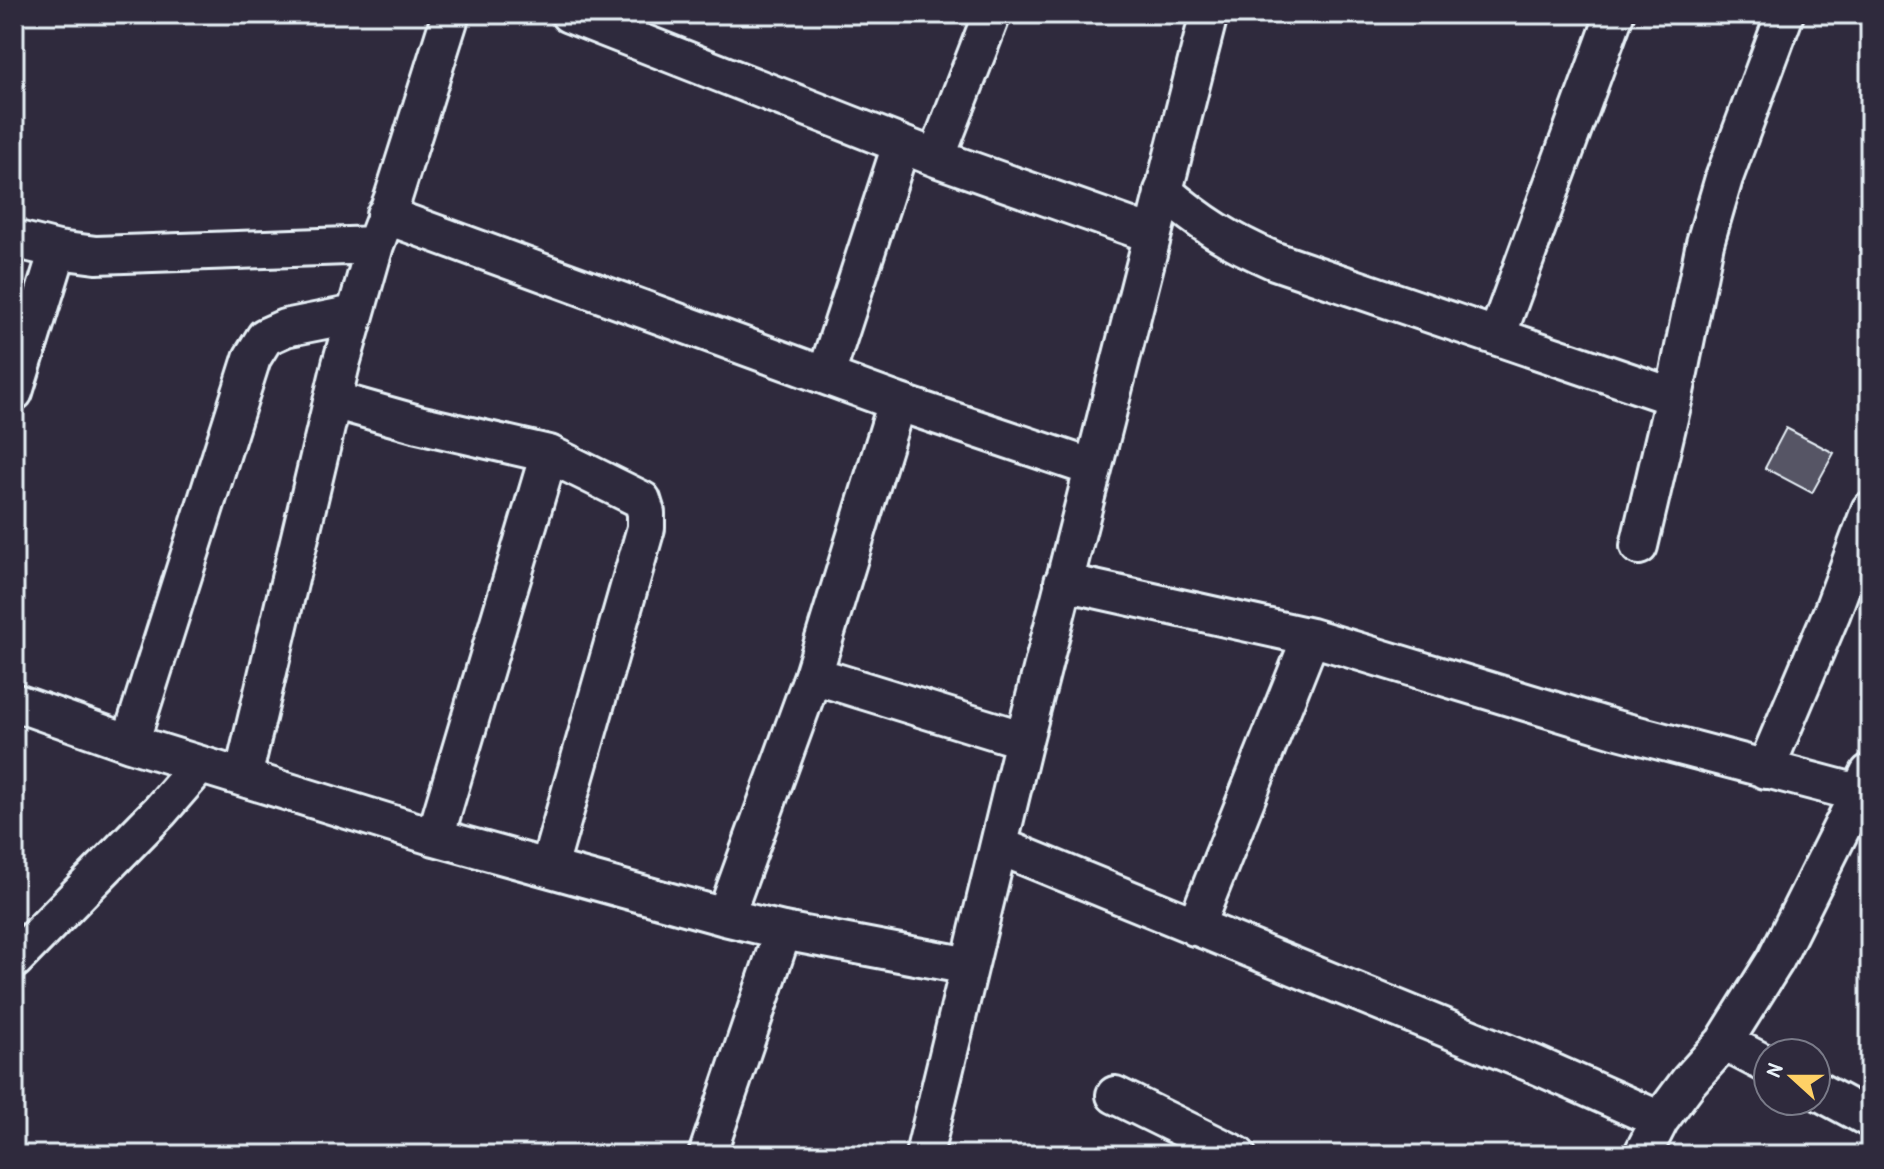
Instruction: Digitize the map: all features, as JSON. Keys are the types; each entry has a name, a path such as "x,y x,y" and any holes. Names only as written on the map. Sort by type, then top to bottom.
{"street":[{"path":"243,777 355,314 451,14"},
{"path":"569,14 901,145 1151,234"},
{"path":"936,158 992,14"},
{"path":"924,1155 1063,582 1209,14"},
{"path":"1497,336 1615,14"},
{"path":"1639,546 1674,397 1705,243 1724,178 1785,14"},
{"path":"826,375 901,145"},
{"path":"1163,191 1203,224 1238,245 1275,261 1674,397"},
{"path":"14,239 96,255 380,230 826,375 1093,468"},
{"path":"14,392 58,250"},
{"path":"130,743 252,358 265,337 285,328 355,314"},
{"path":"333,400 418,424 549,454 642,500 646,528 549,867"},
{"path":"725,917 813,675 897,402"},
{"path":"435,837 549,454"},
{"path":"1765,770 1832,612 1870,510"},
{"path":"1063,582 1311,637 1615,729 1765,770 1864,782 1776,959 1724,1042 1660,1120 1642,1155"},
{"path":"1195,927 1311,637"},
{"path":"813,675 1024,740"},
{"path":"14,702 130,743 435,837 725,917 969,966"},
{"path":"14,960 160,811 200,765"},
{"path":"999,846 1536,1065 1660,1120"},
{"path":"707,1155 783,931"},
{"path":"1724,1042 1752,1057"},
{"path":"1115,1095 1237,1155"},
{"path":"1832,1099 1870,1119"}],"building":[{"path":"1786,428 1834,453 1812,493 1765,468"}]}
